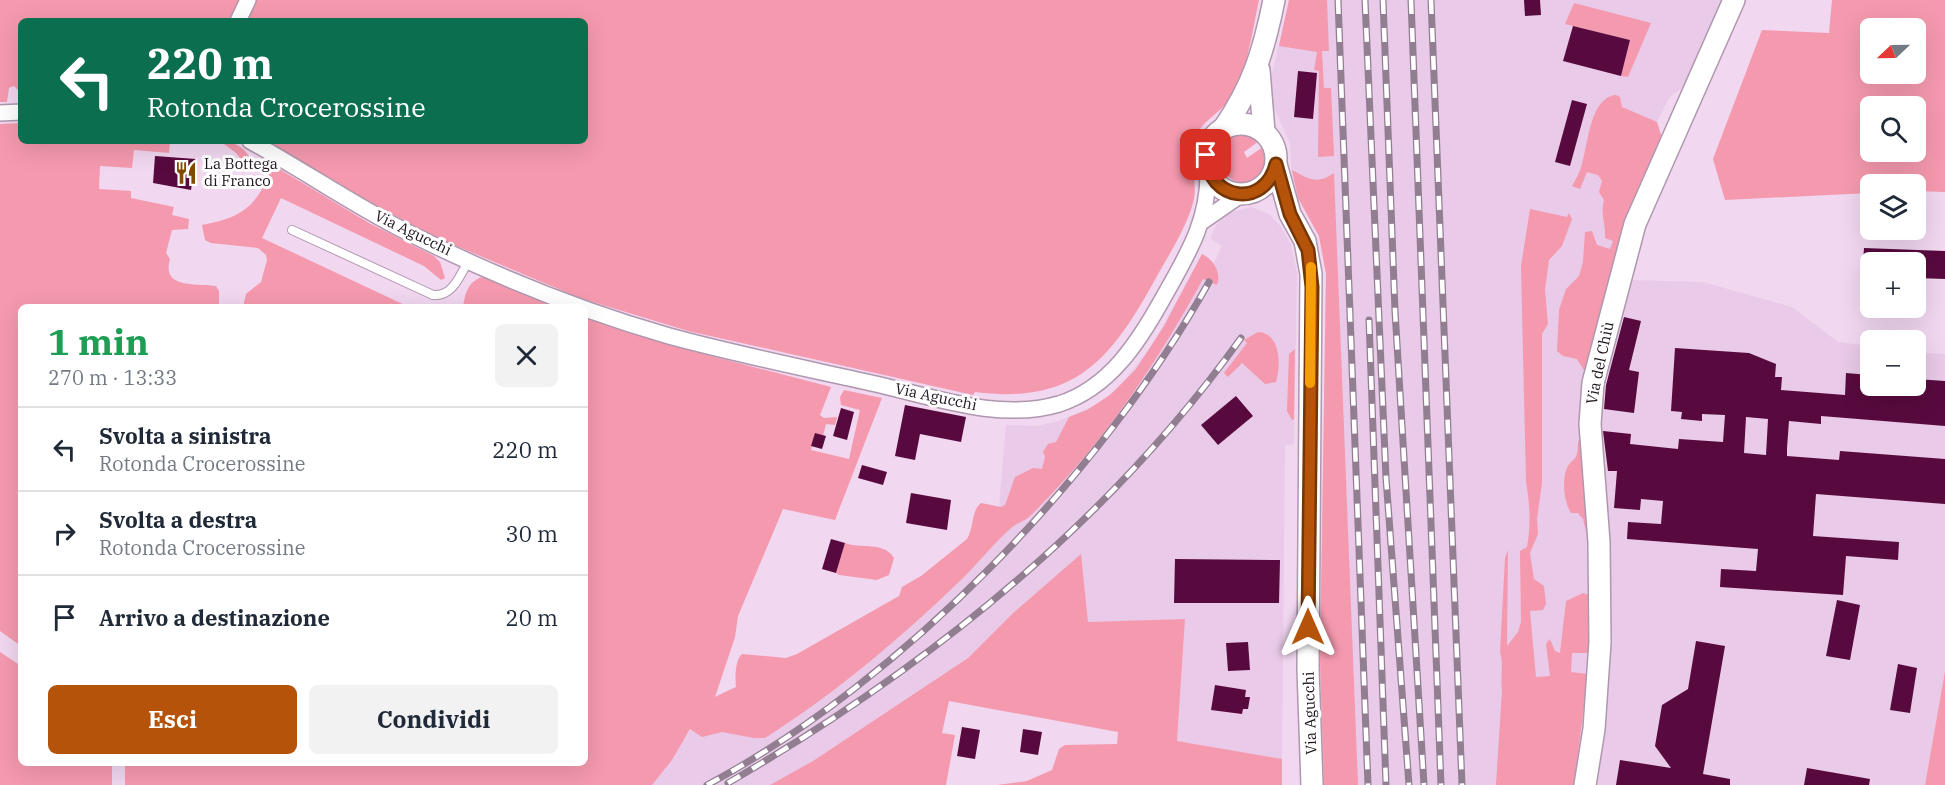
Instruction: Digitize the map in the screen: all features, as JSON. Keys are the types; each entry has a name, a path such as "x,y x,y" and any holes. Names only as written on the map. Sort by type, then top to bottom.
{"street":[{"path":"239,18 248,0"},
{"path":"1246,194 1267,183 1276,164 1275,148 1264,132 1259,92 1260,63 1274,0"},
{"name":"Via del Chiù","path":"1585,785 1594,729 1600,642 1599,542 1590,424 1593,383 1635,224 1734,0"},
{"path":"1260,63 1243,100 1208,147 1208,171 1220,188 1272,201 1290,214"},
{"path":"0,113 18,112"},
{"path":"1224,128 1249,124 1264,132"},
{"name":"Via Agucchi","path":"255,144 368,211 469,260 576,304"},
{"name":"Via Agucchi","path":"1276,164 1290,214 1308,250 1312,280 1308,669 1312,785"},
{"name":"Via Agucchi","path":"588,309 667,335 984,408 1017,410 1044,407 1072,399 1091,389 1113,370 1136,341 1156,310 1203,221 1207,201 1208,171"},
{"name":"Via Agucchi","path":"1203,221 1246,194"}],"lane":[{"path":"291,230 433,295 450,291 469,260"}],"shaded area":[{"path":"0,0 243,0 234,18 18,18 18,90 14,86 9,88 7,102 0,102"},
{"path":"254,0 1259,0 1249,50 1237,86 1228,102 1201,127 1194,140 1192,156 1195,187 1193,203 1186,222 1124,331 1107,352 1087,370 1066,383 1040,391 1010,394 975,392 973,395 688,331 580,298 435,237 355,194 271,144 588,144 588,18 245,18"},
{"path":"1289,0 1727,0 1687,84 1669,98 1657,122 1663,141 1611,274 1632,280 1703,282 1792,307 1838,342 1860,345 1860,396 1926,396 1926,353 1945,354 1945,671 1925,785 1324,785 1320,658 1326,274 1319,236 1298,198 1292,181 1290,143 1274,108 1271,79"},
{"path":"1289,0 1327,0 1329,51 1322,51 1324,88 1331,88 1334,156 1318,157 1319,71 1314,70 1317,52 1279,46"},
{"path":"1832,0 1945,0 1945,192 1926,191 1926,174 1860,174 1860,193 1725,200 1713,159 1762,30 1829,33"},
{"path":"1574,3 1651,23 1628,77 1621,76 1630,40 1565,24"},
{"path":"1616,95 1620,97 1622,107 1657,122 1663,141 1620,242 1585,372 1577,359 1563,356 1557,351 1559,310 1566,289 1579,276 1583,262 1585,232 1592,231 1597,245 1610,249 1613,241 1605,238 1604,200 1599,192 1602,181 1598,175 1587,172 1580,189 1572,186 1581,167 1595,113 1607,98"},
{"path":"18,123 18,144 170,144 169,153 134,150 132,168 100,166 99,189 131,191 131,198 174,207 172,215 189,219 188,229 172,230 166,253 170,259 171,275 182,283 216,286 219,291 219,304 18,304 18,644 0,631 0,124"},
{"path":"1243,133 1259,141 1244,152 1247,158 1263,147 1266,158 1263,169 1253,180 1242,183 1231,179 1223,170 1218,159 1218,148 1226,138"},
{"path":"224,144 234,144 245,151 250,159 247,167 236,153"},
{"path":"276,167 369,223 434,256 440,262 445,278 441,280 424,266 281,198 262,238 403,304 244,304 246,294 261,282 267,260 266,255 258,248 211,243 205,240 202,225 227,219 246,209 260,193 271,169"},
{"path":"1292,170 1318,180 1334,173 1358,785 1324,785 1320,658 1326,274 1319,236 1298,198"},
{"path":"1251,207 1269,214 1281,227 1291,245 1297,273 1294,444 1285,445 1282,759 1177,741 1185,619 1087,623 1081,555 1012,614 968,658 813,761 770,785 652,785 714,697 904,604 999,507 1006,425 1037,426 1059,421 1098,404 1121,385 1153,344 1202,254 1214,263 1222,246 1210,238 1217,224 1229,213"},
{"path":"1530,209 1567,217 1569,213 1572,219 1562,246 1549,260 1545,290 1548,324 1542,334 1542,483 1537,519 1538,534 1530,553 1534,579 1544,586 1546,604 1543,610 1530,611 1536,677 1550,676 1546,644 1550,639 1555,651 1560,653 1566,601 1583,593 1590,595 1589,653 1572,653 1571,672 1588,674 1574,785 1496,785 1502,690 1500,652 1505,558 1508,550 1507,646 1518,632 1521,622 1520,551 1527,547 1529,530 1521,266"},
{"path":"1202,254 1216,267 1217,285 1203,279 1166,343 1125,405 1055,491 1029,517 1004,535 963,578 893,642 843,683 765,738 722,732 702,737 690,729 672,760 652,785 125,785 125,766 588,766 588,318 669,345 831,387 820,415 824,418 837,417 835,425 826,424 823,436 815,434 811,450 849,459 860,410 841,405 840,397 844,390 882,398 835,520 783,509 738,616 735,637 715,697 736,687 737,665 742,654 786,658 797,654 899,596 902,587 921,576 967,539 976,510 981,503 1001,507 1005,505 1015,477 1033,468 1042,469 1045,457 1043,452 1048,444 1056,442 1069,417 1087,410 1110,395 1136,369 1164,326"},
{"path":"482,277 552,304 464,304 468,289"},
{"path":"1258,332 1271,338 1278,351 1279,367 1276,382 1265,384 1242,363 1228,377 1224,373 1247,343 1244,340"},
{"path":"1295,349 1294,419 1292,420 1287,411 1289,354"},
{"path":"1581,436 1588,539 1583,519 1578,513 1571,513 1564,490 1566,471 1576,456"},
{"path":"845,543 878,547 890,553 894,558 889,575 877,580 836,573"},
{"path":"1081,554 1088,622 1185,619 1177,741 1282,759 1282,785 997,785 1027,781 1052,770 1059,749 1065,745 1117,744 1118,732 949,701 942,733 955,735 946,785 770,785 813,761 968,658 1012,614"},
{"path":"0,652 18,664 18,766 112,766 112,785 0,785"},
{"path":"1945,671 1945,785 1925,785"}],"building":[{"path":"1524,0 1540,0 1541,15 1525,16"},
{"path":"1573,26 1630,40 1621,76 1563,61"},
{"path":"1298,71 1317,73 1313,119 1294,117"},
{"path":"1572,100 1587,104 1570,166 1555,162"},
{"path":"155,156 196,159 191,190 153,183"},
{"path":"1864,248 1945,251 1945,279 1926,278 1926,252 1864,252"},
{"path":"1624,317 1641,321 1629,370 1639,372 1634,413 1604,409 1606,385"},
{"path":"1675,348 1749,353 1776,364 1775,377 1782,377 1781,390 1845,395 1846,373 1860,374 1860,396 1926,396 1926,380 1945,381 1945,426 1821,416 1821,424 1789,421 1787,456 1839,460 1840,451 1945,459 1945,504 1816,494 1813,536 1899,542 1898,560 1846,556 1843,595 1720,587 1721,569 1756,571 1758,549 1627,539 1628,522 1661,524 1663,501 1641,499 1640,510 1614,508 1617,471 1608,471 1603,431 1631,434 1630,444 1678,449 1679,439 1723,442 1725,415 1702,414 1702,421 1681,419 1682,412 1671,411","holes":["1746,417 1768,419 1766,455 1744,453"]},
{"path":"1236,396 1253,416 1218,445 1201,425"},
{"path":"905,405 966,417 961,442 920,434 915,460 895,456"},
{"path":"841,408 854,412 847,440 833,436"},
{"path":"815,433 826,436 822,449 811,446"},
{"path":"862,465 887,472 883,485 858,478"},
{"path":"911,493 951,500 947,530 906,523"},
{"path":"831,539 845,543 836,573 822,569"},
{"path":"1175,559 1280,560 1279,603 1174,603"},
{"path":"1837,600 1860,605 1850,660 1826,656"},
{"path":"1696,641 1725,646 1703,774 1730,779 1730,785 1616,785 1620,760 1671,768 1655,746 1662,705 1688,689"},
{"path":"1248,642 1250,670 1228,671 1226,643"},
{"path":"1898,664 1917,668 1910,713 1890,710"},
{"path":"1215,685 1246,690 1245,697 1250,697 1248,709 1243,709 1242,714 1211,710"},
{"path":"962,727 980,730 975,759 957,756"},
{"path":"1023,729 1042,732 1038,755 1020,752"},
{"path":"1807,768 1870,779 1869,785 1804,785"}],"railway":[{"path":"1338,0 1368,785"},
{"path":"1365,0 1386,478 1409,785"},
{"path":"1383,0 1395,311 1424,785"},
{"path":"1411,0 1441,785"},
{"path":"1431,0 1462,785"},
{"path":"707,785 780,741 853,690 924,631 991,566 1055,498 1113,427 1165,354 1209,282"},
{"path":"1369,320 1386,785"},
{"path":"728,783 873,692 1008,588 1072,530 1132,470 1189,406 1241,338"}],"slow traffic":[{"path":"1310,383 1311,267"}],"place":[{"name":"La Bottega di Franco","path":"186,173"}],"route":[{"path":"1206,155 1211,178 1220,188 1233,194 1259,190 1274,174 1276,164 1290,214 1301,231 1311,262 1308,627"}]}
